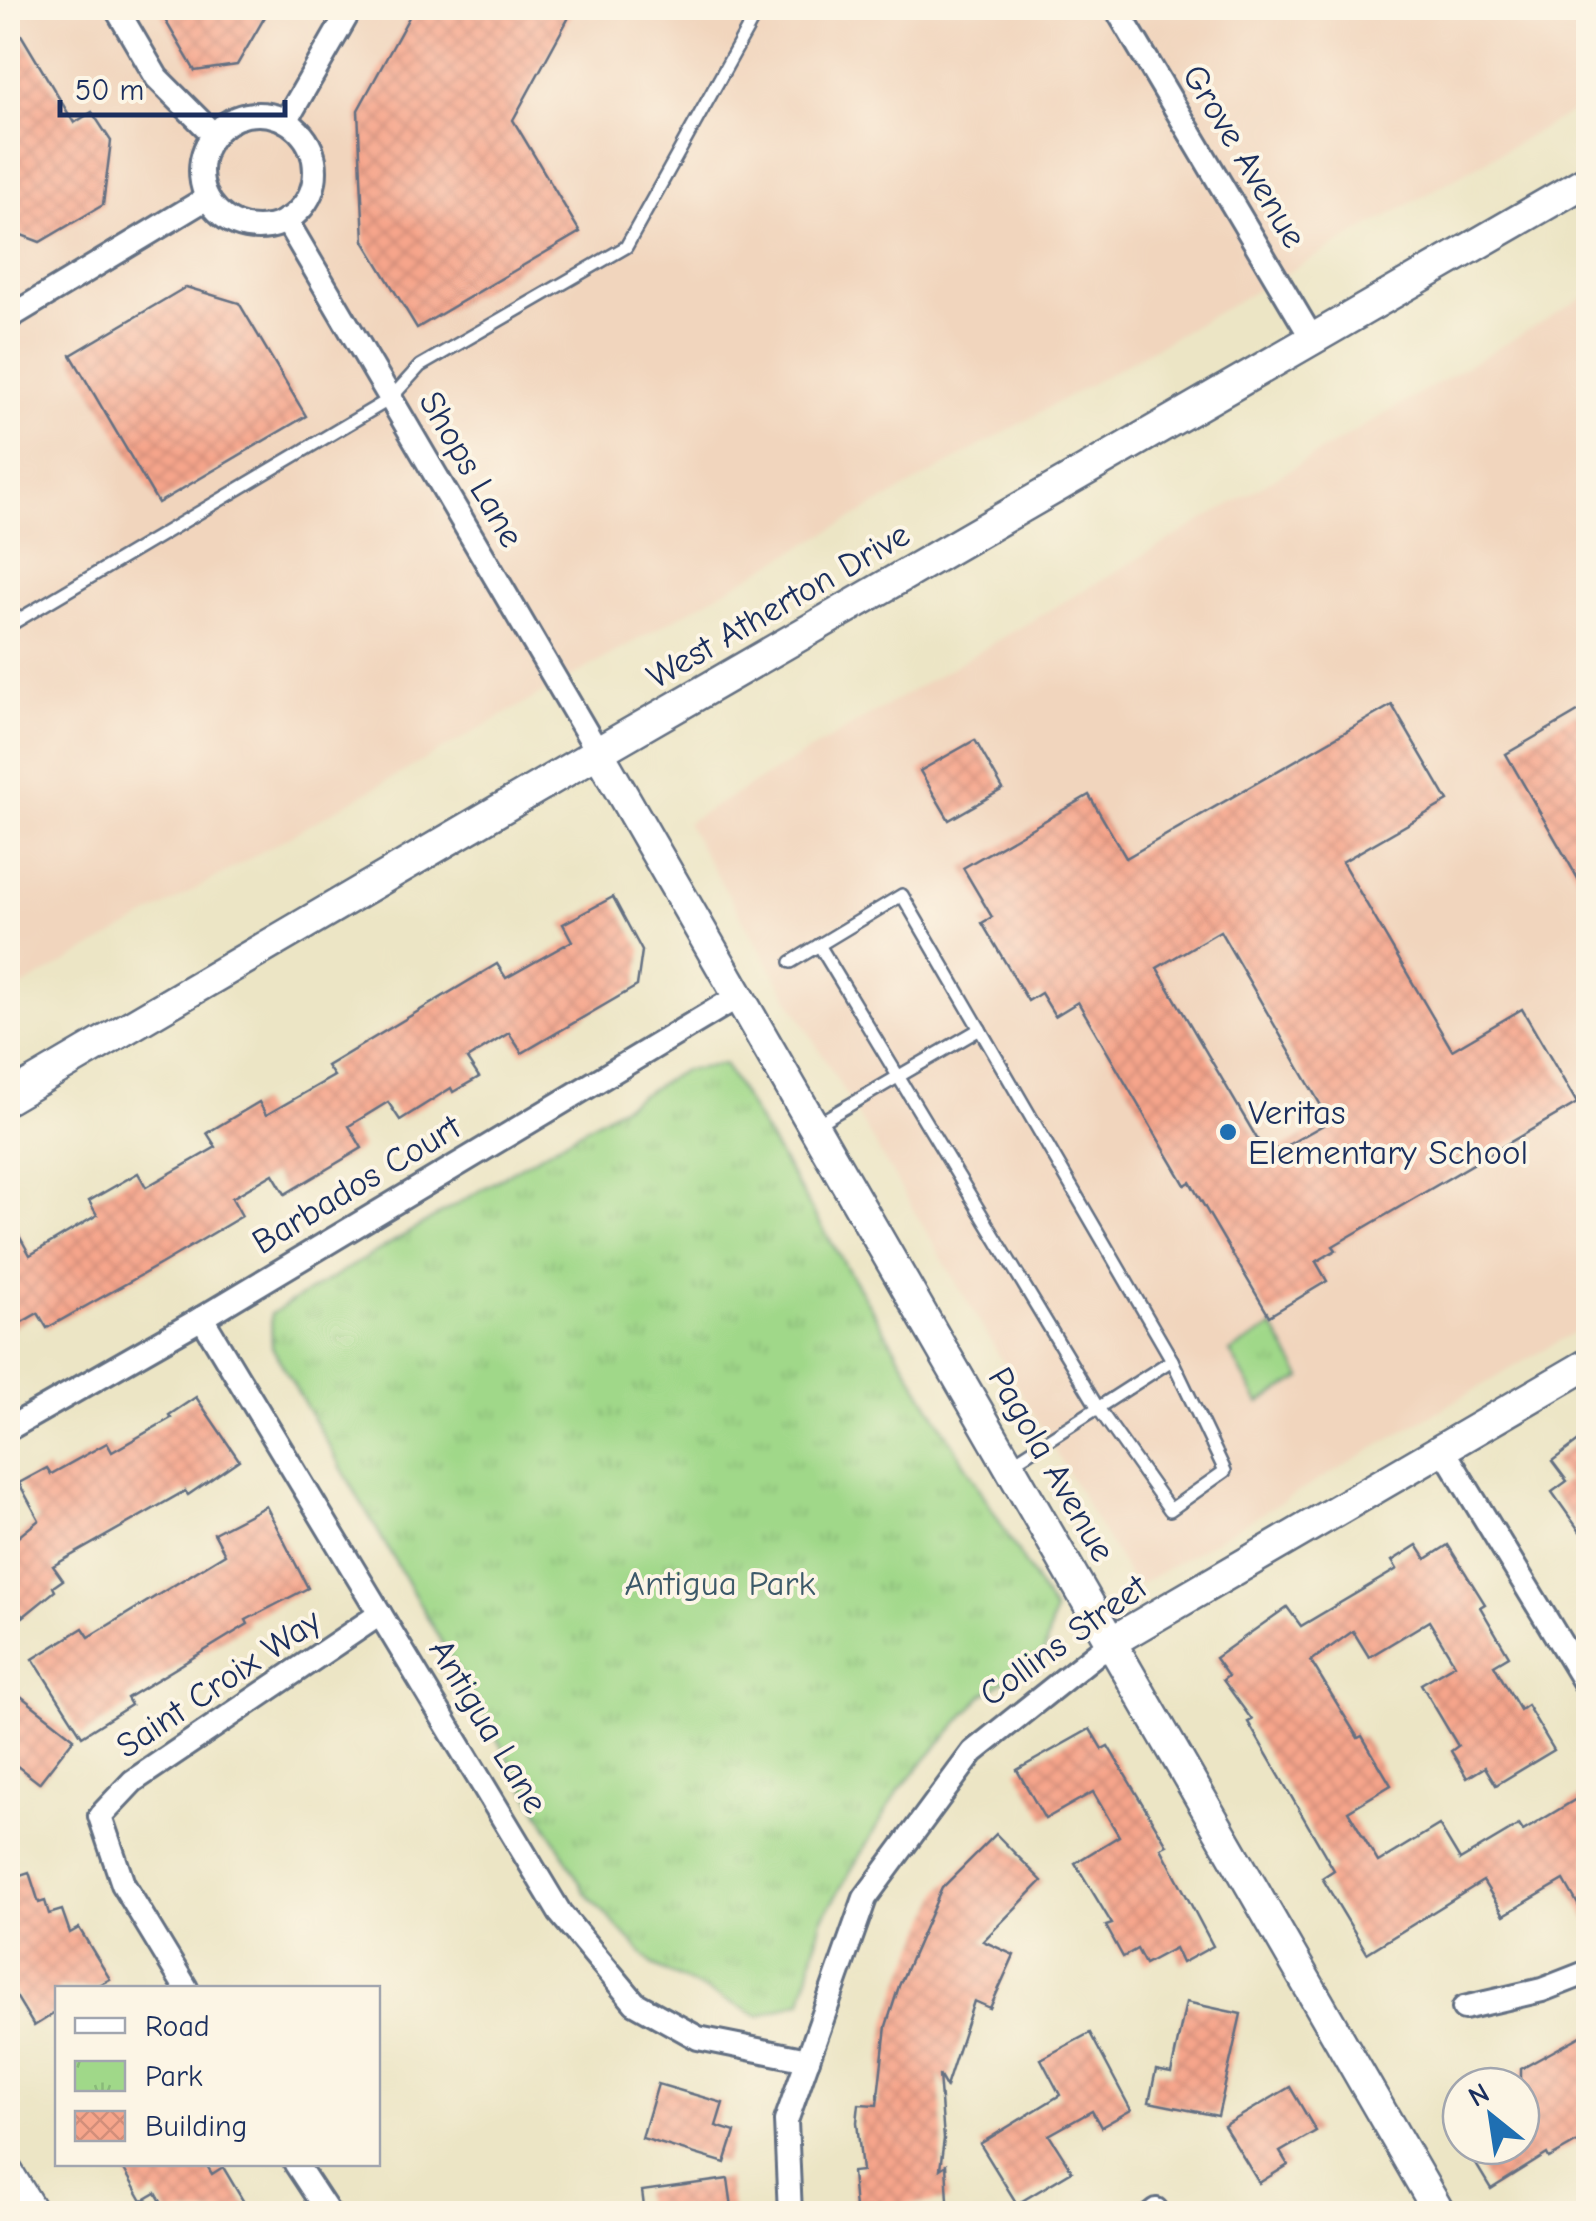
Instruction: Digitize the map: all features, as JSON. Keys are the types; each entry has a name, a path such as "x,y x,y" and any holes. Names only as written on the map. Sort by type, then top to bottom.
{"street":[{"path":"116,8 157,78 213,134"},
{"path":"286,121 351,8"},
{"name":"Grove Avenue","path":"1116,8 1313,340"},
{"path":"258,113 286,121 306,138 313,155 316,172 304,206 286,220 256,228 238,225 222,216 207,198 200,170 202,154 213,134 238,116 258,113"},
{"name":"West Atherton Drive","path":"8,1098 1588,180"},
{"path":"8,318 207,198"},
{"name":"Shops Lane","path":"286,220 598,752"},
{"name":"Pagola Avenue","path":"598,752 1440,2214"},
{"name":"Barbados Court","path":"8,1429 202,1318 738,996"},
{"name":"Antigua Lane","path":"202,1318 560,1912 635,2004 698,2038 808,2060"},
{"name":"Collins Street","path":"790,2214 786,2121 865,1898 972,1752 1112,1642 1588,1364"},
{"path":"1443,1449 1588,1688"},
{"name":"Saint Croix Way","path":"185,1986 123,1884 100,1816 132,1781 380,1614"},
{"path":"1464,2008 1542,1990 1588,1972"},
{"path":"297,2166 329,2214"},
{"path":"8,2172 33,2214"}],"lane":[{"path":"8,626 390,400 420,366 626,248 759,8"},
{"path":"791,962 902,895 1172,1360 1225,1471 1170,1510 1098,1408 819,946"},
{"path":"814,1126 980,1029"},
{"path":"1009,1466 1172,1360"}],"shaded area":[{"path":"8,8 1588,8 1588,103 8,995"},
{"name":"Veritas Elementary School","path":"1588,295 1588,1324 1135,1587 686,823"}],"green space":[{"name":"Antigua Park","path":"724,1064 1054,1612 1044,1653 983,1695 899,1790 822,1919 802,2001 759,2016 654,1966 585,1892 272,1347 271,1314 682,1071"},
{"path":"1273,1327 1302,1378 1259,1403 1230,1352"}],"building":[{"path":"158,8 270,8 237,65 195,71"},
{"path":"414,8 574,8 513,120 580,232 417,328 364,241 358,110"},
{"path":"8,13 74,123 92,112 111,141 103,205 40,242 8,230"},
{"path":"186,287 239,303 306,416 158,503 71,355"},
{"path":"1392,705 1448,801 1342,862 1452,1050 1522,1009 1577,1103 1333,1246 1336,1250 1316,1262 1327,1281 1269,1316 1190,1182 1185,1185 1078,1002 1055,1016 1041,993 1028,1001 982,923 992,917 963,868 1089,795 1126,858","holes":["1220,931 1330,1121 1266,1154 1157,968"]},
{"path":"1588,706 1588,896 1506,754"},
{"path":"975,740 1003,789 949,820 920,771"},
{"path":"613,897 642,951 637,986 522,1053 509,1033 467,1059 479,1077 453,1092 451,1088 400,1120 388,1102 349,1126 362,1148 285,1194 273,1174 232,1198 242,1216 161,1264 47,1328 38,1313 8,1330 8,1216 30,1255 97,1215 89,1201 138,1173 146,1187 216,1147 207,1133 259,1102 266,1115 334,1076 327,1066 497,964 506,978 572,941 563,924"},
{"path":"196,1397 239,1460 188,1495 185,1491 53,1566 63,1580 23,1617 8,1596 8,1545 39,1520 19,1483 47,1468 51,1474 107,1443 112,1452 171,1418 169,1415"},
{"path":"1588,1434 1588,1543 1552,1492 1567,1481 1552,1461"},
{"path":"266,1506 308,1588 246,1620 248,1624 127,1698 131,1705 82,1736 33,1659 83,1628 89,1637 225,1554 214,1533"},
{"path":"1417,1545 1426,1559 1448,1545 1485,1604 1480,1607 1509,1656 1494,1665 1520,1710 1527,1705 1554,1750 1496,1785 1485,1767 1467,1778 1451,1751 1458,1746 1421,1684 1455,1664 1429,1621 1369,1657 1353,1631 1311,1661 1391,1785 1348,1811 1378,1862 1439,1825 1460,1860 1519,1825 1523,1831 1588,1792 1588,1922 1564,1880 1504,1915 1483,1881 1367,1953 1322,1878 1334,1870 1248,1722 1252,1720 1223,1680 1228,1676 1215,1658 1287,1607 1301,1626 1397,1569 1392,1561"},
{"path":"8,1686 74,1738 39,1783 8,1759"},
{"path":"1090,1729 1102,1749 1108,1746 1167,1845 1161,1848 1213,1946 1182,1963 1175,1948 1145,1964 1137,1949 1123,1957 1106,1926 1112,1924 1075,1863 1119,1836 1093,1792 1045,1819 1017,1770"},
{"path":"996,1834 1042,1881 983,1941 1014,1955 990,2008 974,2001 946,2087 939,2075 944,2139 940,2169 946,2165 948,2201 855,2209 852,2172 862,2171 859,2104 877,2105 886,2026 899,1986 942,1888"},
{"path":"29,1872 39,1903 45,1901 49,1914 62,1910 70,1933 79,1928 110,1979 98,1986 55,1986 55,2013 34,2026 8,1983 8,1879"},
{"path":"1186,2002 1241,2014 1218,2116 1149,2102 1156,2070 1171,2073"},
{"path":"1588,2032 1588,2136 1549,2158 1547,2154 1541,2158 1541,2066 1526,2066"},
{"path":"1090,2033 1131,2110 1101,2127 1092,2111 1049,2135 1072,2171 1017,2204 980,2144 1060,2095 1041,2059"},
{"path":"658,2084 723,2103 716,2126 735,2132 725,2163 642,2138"},
{"path":"1290,2087 1316,2131 1280,2152 1288,2165 1259,2183 1224,2126"},
{"path":"122,2166 207,2166 212,2174 223,2167 251,2214 168,2214 156,2193 142,2201"},
{"path":"1477,2166 1528,2166 1491,2189"},
{"path":"728,2179 733,2214 645,2214 642,2191"}],"place":[{"name":"Veritas Elementary School","path":"1228,1132"}]}
